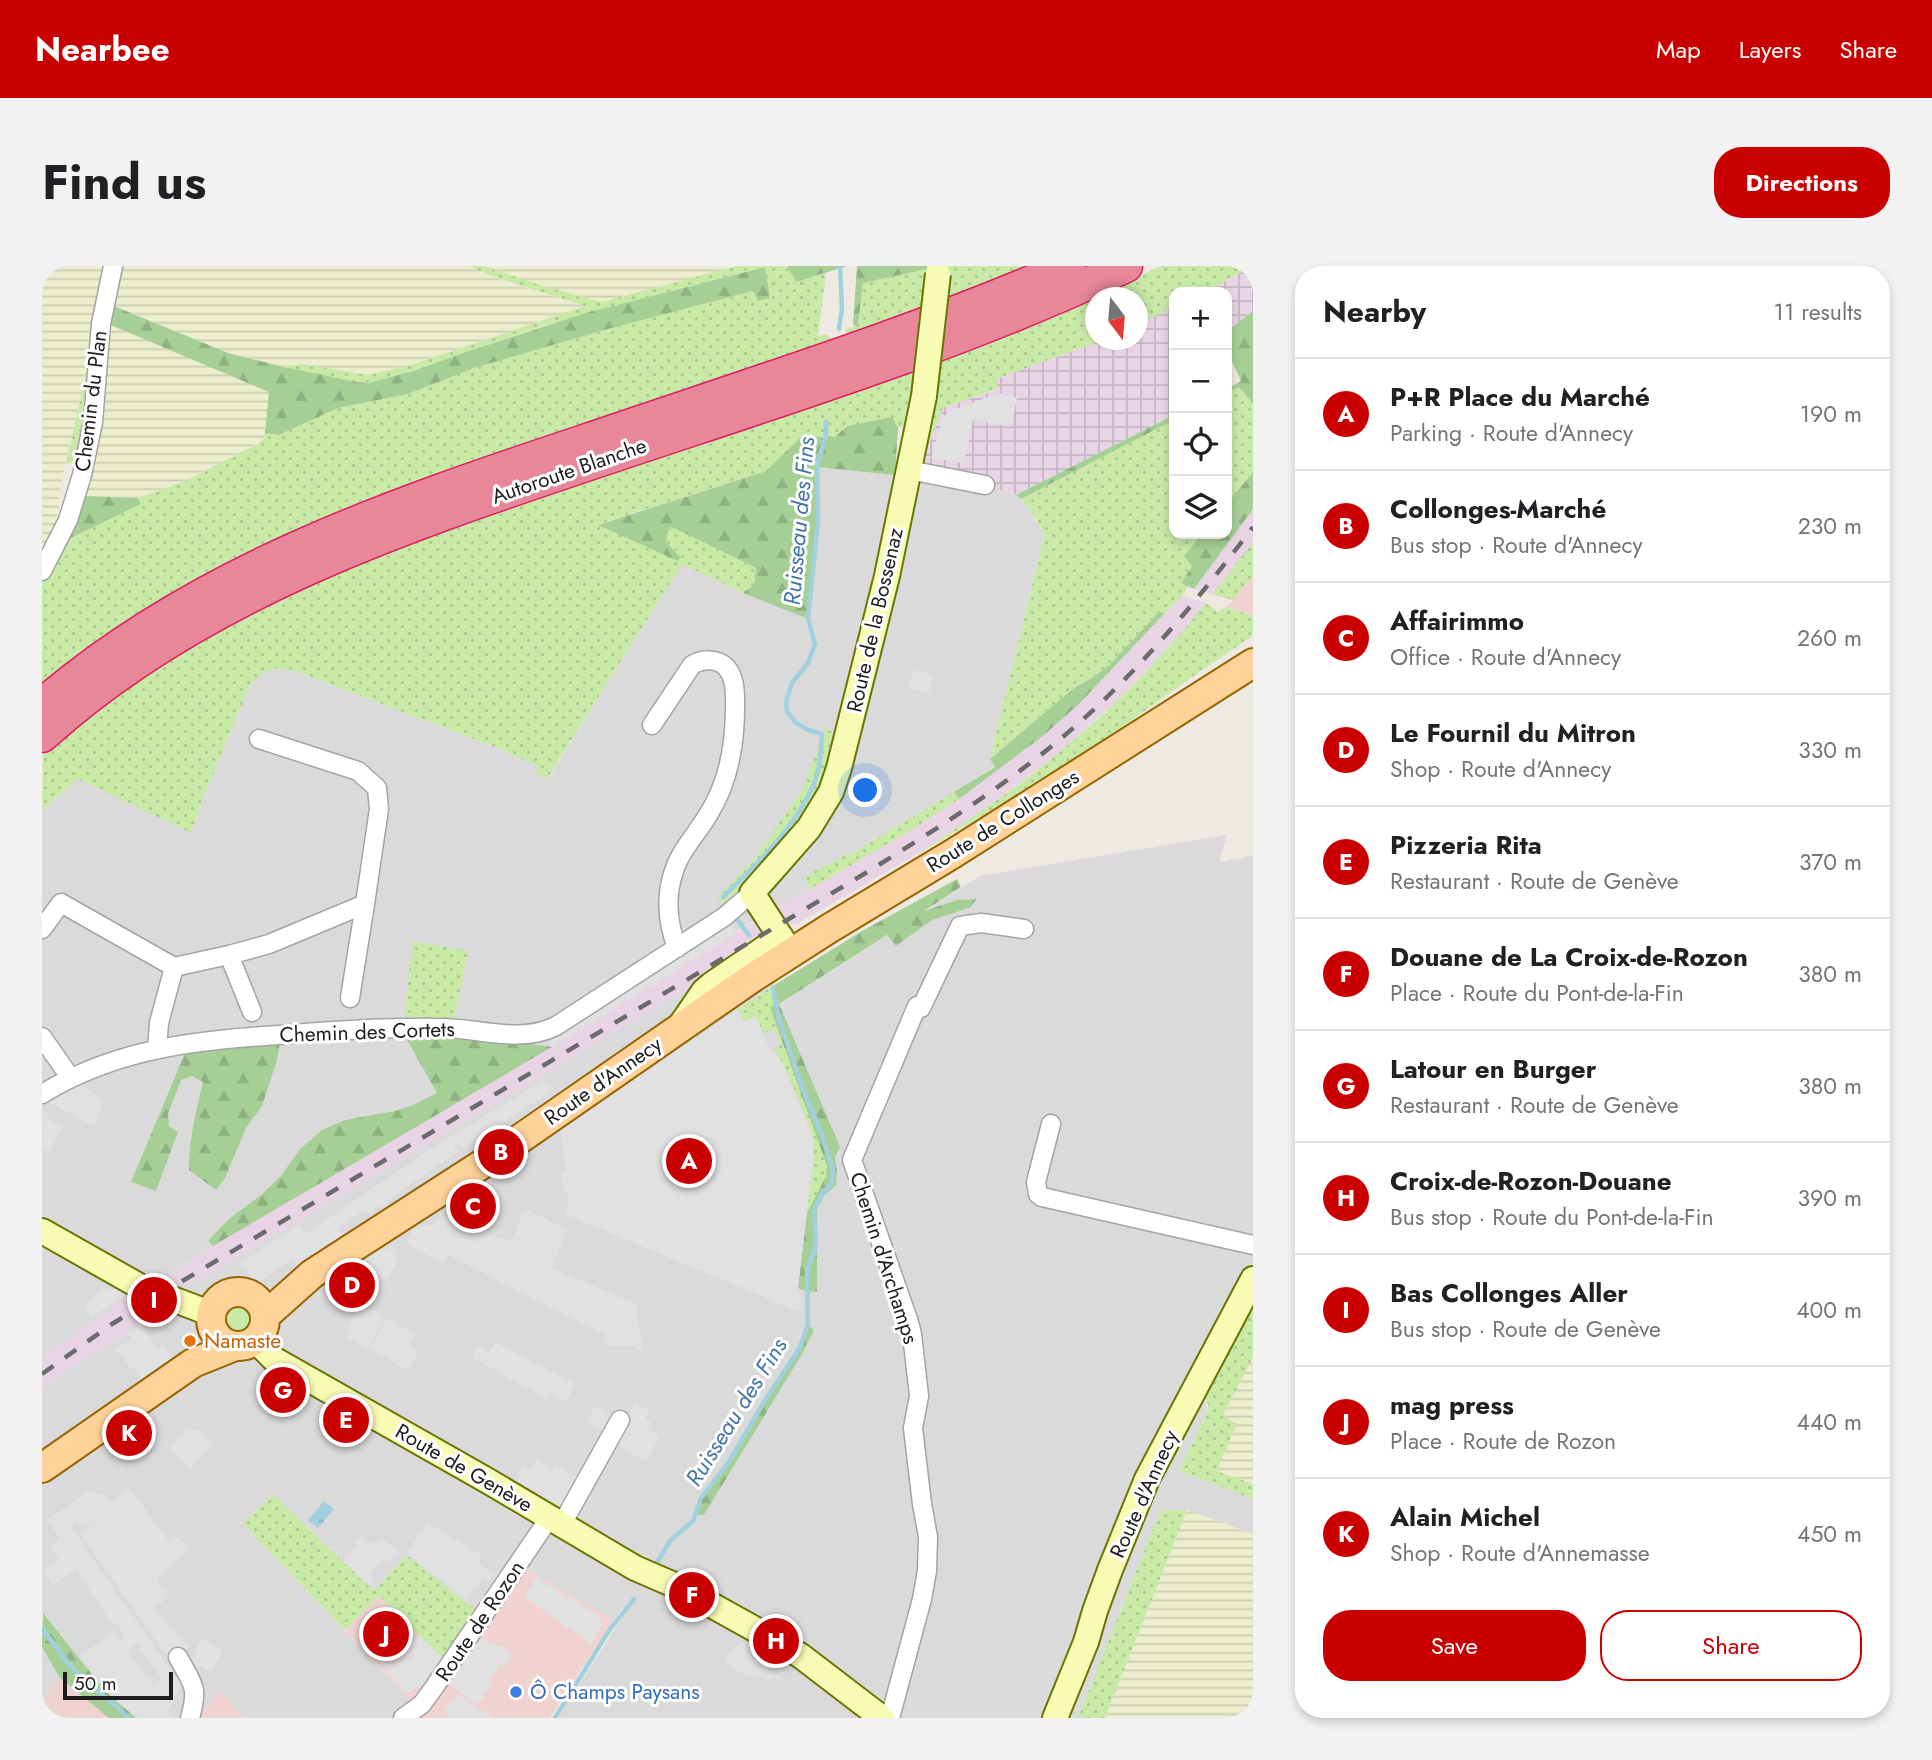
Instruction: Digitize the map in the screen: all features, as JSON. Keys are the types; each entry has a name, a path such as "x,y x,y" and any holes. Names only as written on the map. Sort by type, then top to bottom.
{"highway":[{"name":"Autoroute Blanche","path":"42,705 82,672 164,616 219,585 344,527 526,460 855,349 986,301 1069,266"},
{"name":"Autoroute Blanche","path":"42,736 107,683 176,637 276,583 361,546 535,482 924,351 1052,300 1126,266"}],"main road":[{"name":"Route de Collonges","path":"752,978 786,945 954,853 1253,663"},
{"name":"Route d'Annecy","path":"239,1324 501,1152 752,978"},
{"path":"42,1468 194,1363 239,1324"}],"street":[{"name":"Chemin du Plan","path":"42,571 68,520 82,475 93,422 101,324 113,266"},
{"name":"Route de la Bossenaz","path":"752,892 809,828 831,792 839,768 881,599 924,396 939,270"},
{"path":"909,470 985,485"},
{"path":"652,725 691,665 700,661 713,661 722,664 729,671 735,701 731,762 709,813 685,848 672,876 669,917 677,948"},
{"path":"259,739 358,771 377,788 379,809 351,998"},
{"path":"676,1031 710,985 786,945 752,892"},
{"name":"Chemin des Cortets","path":"42,1094 70,1077 157,1049 192,1042 384,1027 446,1028 527,1035 543,1032 724,917 752,892"},
{"path":"42,929 61,903 174,967 229,956 269,944 365,904"},
{"name":"Chemin d'Archamps","path":"890,1718 927,1571 928,1537 914,1428 919,1396 909,1322 852,1160 917,1006 920,1008 960,926 981,923 1024,929"},
{"path":"229,956 252,1012"},
{"path":"157,1049 159,1023 174,967"},
{"path":"42,1037 70,1077"},
{"path":"1051,1124 1036,1182 1038,1194 1042,1197 1253,1245"},
{"name":"Route de Genève","path":"42,1231 141,1287 239,1324 275,1360 635,1568 679,1587 776,1641 882,1718"},
{"name":"Route d'Annecy","path":"1055,1718 1147,1479 1253,1279"},
{"name":"Route de Rozon","path":"403,1718 422,1704 556,1521 620,1420"},
{"path":"178,1657 195,1691 190,1718"}],"shaded area":[{"path":"1253,266 1253,311 1232,327 1232,287 1213,287"},
{"path":"1169,309 1169,418 1016,495 982,484 918,472 943,408 999,389 996,379 1085,346 1085,350 1148,350 1148,319"},
{"path":"999,393 1017,398 1011,427 973,420 964,463 931,458 943,417 948,412"},
{"path":"817,466 982,484 1000,489 1021,499 1045,532 990,759 995,766 850,855 849,853 804,877 810,889 774,908 552,1047 446,1032 402,1032 447,1109 213,1246 42,1358 42,810 78,778 191,832 250,685 261,672 282,669 298,672 500,749 539,767 548,779 682,563 743,593 808,618 818,520"},
{"path":"1253,509 1253,575 1233,600 1194,589 1232,539"},
{"path":"1253,575 1253,616 1226,607 1233,600"},
{"path":"1182,596 1206,603 1180,635 1117,701 1054,757 975,816 907,860 797,924 785,923 774,908 900,837 959,799 1043,736 1079,704"},
{"path":"913,670 933,675 930,690 926,693 908,689"},
{"path":"1227,835 1219,862 1253,856 1253,1305 1204,1398 1208,1411 1179,1470 1253,1499 1253,1534 1187,1510 1160,1511 1078,1718 558,1718 630,1605 627,1603 613,1620 512,1561 476,1610 406,1555 375,1591 273,1495 243,1524 411,1700 423,1718 245,1718 220,1692 198,1718 136,1718 106,1692 42,1614 42,1389 167,1308 182,1290 716,972 763,941 780,1004 980,876","holes":["807,1325 814,1330 704,1515 697,1515 701,1498 728,1463 800,1347"]},
{"path":"724,917 737,932 552,1047 543,1032"},
{"path":"757,920 765,936 716,972 182,1290 167,1308 42,1389 42,1358 128,1296 159,1282 213,1246 552,1047"},
{"path":"737,1010 744,1021 756,1016 766,1042 782,1062 813,1142 798,1288 802,1308 799,1312 565,1214 569,1201 568,1191 564,1192 561,1173 566,1172 560,1131"},
{"path":"544,1080 552,1091 463,1148 460,1144 454,1147 454,1150 459,1151 392,1197 383,1208 379,1206 370,1213 360,1211 338,1228 343,1237 298,1268 292,1259 257,1283 241,1262 300,1225 306,1234 424,1153"},
{"path":"76,1081 104,1101 94,1126 46,1101"},
{"path":"43,1107 50,1120 63,1126 49,1152 42,1148"},
{"path":"525,1209 567,1229 551,1268 637,1304 643,1351 633,1346 603,1343 606,1335 448,1255 443,1263 406,1244 413,1229 432,1224 449,1214 481,1226 493,1235 511,1242"},
{"path":"395,1247 397,1262 387,1281 362,1266 366,1255"},
{"path":"117,1285 128,1293 92,1317 84,1308 102,1286 110,1290"},
{"path":"360,1304 385,1318 368,1349 347,1337 350,1323"},
{"path":"387,1318 415,1334 410,1343 418,1352 408,1370 370,1349"},
{"path":"141,1324 157,1348 164,1344 173,1357 141,1379 116,1349 131,1339 127,1333"},
{"path":"495,1342 575,1384 566,1402 550,1395 547,1399 473,1358 478,1347 489,1353"},
{"path":"635,1403 649,1410 645,1419 651,1422 647,1429 660,1436 646,1461 615,1444 625,1425 635,1429 625,1423"},
{"path":"595,1406 613,1416 604,1431 587,1422"},
{"path":"187,1428 198,1430 214,1445 191,1468 173,1452 172,1447"},
{"path":"536,1460 553,1470 556,1466 579,1479 562,1511 514,1483 523,1464 531,1468"},
{"path":"128,1487 168,1540 174,1535 189,1549 156,1580 169,1595 154,1609 189,1646 171,1662 80,1534 105,1509 83,1528 76,1521 71,1527 182,1686 166,1713 172,1718 140,1718 109,1694 80,1656 113,1631 120,1640 123,1638 123,1632 115,1622 112,1623 76,1570 53,1585 43,1571 59,1560 50,1547 60,1539 47,1520 90,1490 114,1500","holes":["137,1644 162,1679 154,1686 128,1650"]},
{"path":"427,1523 482,1555 478,1563 494,1573 489,1581 483,1577 466,1600 407,1553"},
{"path":"361,1537 370,1543 376,1543 381,1538 399,1552 389,1563 382,1558 369,1574 375,1579 370,1585 343,1561"},
{"path":"511,1561 613,1620 550,1718 423,1718 411,1700 345,1630 379,1596 444,1658"},
{"path":"536,1578 598,1615 602,1623 592,1644 524,1597"},
{"path":"419,1635 443,1658 420,1689 417,1686 408,1694 379,1662 383,1658 393,1666 410,1649 409,1645"},
{"path":"482,1638 513,1653 504,1667 500,1665 489,1681 493,1683 478,1705 449,1685"},
{"path":"201,1639 223,1649 212,1672 191,1662"},
{"path":"748,1639 794,1667 777,1679 745,1675 736,1670 725,1655"},
{"path":"42,1647 60,1678 42,1699"},
{"path":"60,1678 109,1718 42,1718 42,1699"},
{"path":"220,1692 245,1718 198,1718"},
{"path":"459,1694 493,1718 451,1718 443,1709"}],"green space":[{"path":"42,266 103,266 88,366 60,488 58,513 42,554"},
{"path":"120,266 469,266 586,306 411,365 368,375 356,374 302,364 284,367 228,353 115,306"},
{"path":"469,266 484,266 602,302 737,266 787,266 796,282 826,273 818,336 828,334 831,342 505,451 331,516 246,555 184,588 122,628 42,686 42,583 68,537 70,539 141,504 138,498 183,482 258,444 265,433 279,435 338,408 408,394 474,368 753,291 758,301 770,297 764,267 536,328 383,381 346,381 284,367 302,364 368,375 411,365 585,306"},
{"path":"484,266 737,266 602,302"},
{"path":"787,266 847,266 796,282"},
{"path":"857,266 927,266 927,269 863,283 858,326 853,325"},
{"path":"948,266 1031,266 945,301"},
{"path":"1161,266 1253,266 1213,287 1169,287 1169,309 1148,319 1148,287 1115,287"},
{"path":"765,267 770,298 758,301 753,291 608,329 474,368 408,394 338,408 279,435 265,433 269,392 106,323 109,304 228,353 369,383 586,313"},
{"path":"927,269 924,309 847,336 845,329 858,325 863,283"},
{"path":"1085,301 1085,346 996,379 999,388 943,408 926,452 937,362"},
{"path":"1253,311 1253,404 1239,387 1232,390 1232,386 1241,381 1232,362 1232,327"},
{"path":"106,323 270,392 264,438 258,444 183,482 138,498 85,496"},
{"path":"94,325 81,454 73,464 66,463 88,366"},
{"path":"917,369 911,423 898,428 892,418 847,426 835,437 801,437 766,471 599,524 680,557 666,542 669,527 676,529 756,568 754,585 743,593 682,564 547,779 536,773 539,767 500,749 298,672 271,669 250,685 191,833 78,779 42,810 43,755 156,667 259,608 313,582 423,538"},
{"path":"1239,387 1253,404 1253,472 1232,498 1232,413 1232,390"},
{"path":"892,417 898,428 895,475 818,467 818,520 808,619 743,593 754,585 756,568 676,529 669,527 666,542 680,557 678,561 598,525 766,471 801,437 835,437 847,426"},
{"path":"1169,418 1169,423 1021,499 1016,495"},
{"path":"1169,423 1169,539 1198,539 1185,556 1192,566 1181,583 1188,586 1182,596 1165,613 1159,612 1109,665 1074,688 990,759 1045,533 1021,499"},
{"path":"1253,472 1253,509 1232,537 1232,498"},
{"path":"85,496 138,498 141,504 69,539"},
{"path":"1198,539 1231,539 1194,589 1181,583 1192,566 1184,556"},
{"path":"1253,542 1253,575 1233,600 1213,594"},
{"path":"1206,603 1218,612 1226,607 1253,616 1253,636 1090,749 908,860 1002,797 1076,738 1135,683"},
{"path":"1159,612 1165,613 1079,704 1043,736 959,799 954,792 995,767 990,759 1074,688 1109,665"},
{"path":"825,728 839,735 826,781 807,816 743,887 723,903 717,898 755,858 803,789"},
{"path":"954,792 959,799 810,889 804,877 851,854"},
{"path":"957,879 961,887 924,911 957,900 977,899 969,908 932,920 896,946 887,935 779,1004 773,986 862,931"},
{"path":"413,941 468,951 454,1020 404,1017"},
{"path":"773,986 779,1004 771,1007 827,1166 826,1176 807,1213 813,1167 813,1141 790,1080 774,1050 781,1045 774,1029 763,1034 756,1016 744,1021 737,1010"},
{"path":"779,1004 840,1147 835,1157 836,1185 825,1195 817,1209 817,1292 798,1288 807,1213 826,1176 827,1166 770,1007"},
{"path":"402,1031 446,1032 552,1047 213,1246 208,1241 229,1219 281,1176 300,1149 322,1130 345,1120 411,1106 437,1093"},
{"path":"280,1043 262,1106 246,1128 225,1178 216,1190 189,1170 195,1114 203,1082 192,1076 181,1080 168,1114 169,1126 178,1132 156,1191 131,1182 185,1053 198,1047"},
{"path":"238,1304 249,1308 253,1319 249,1330 238,1334 227,1330 223,1319 227,1308"},
{"path":"1253,1305 1253,1357 1223,1415 1237,1424 1216,1471 1253,1484 1253,1499 1179,1471 1208,1411 1204,1398"},
{"path":"808,1324 814,1330 802,1354 704,1515 696,1515 701,1498 728,1463 800,1347"},
{"path":"1253,1357 1253,1484 1216,1471 1237,1424 1223,1415"},
{"path":"273,1495 374,1591 406,1555 476,1610 444,1659 379,1596 345,1630 243,1524"},
{"path":"1187,1510 1253,1534 1253,1718 1105,1718"},
{"path":"1187,1510 1105,1718 1078,1718 1160,1511"},
{"path":"43,1613 106,1692 136,1718 109,1718 60,1678 42,1647"}],"water":[{"path":"324,1501 334,1509 318,1528 308,1520"}],"waterway":[{"path":"839,329 842,308 840,266"},
{"name":"Ruisseau des Fins","path":"723,897 766,854 794,819 814,784 819,766 822,734 795,722 787,711 786,702 792,683 808,663 815,644 808,619 818,520 817,466 826,434 826,422"},
{"name":"Ruisseau des Fins","path":"736,918 749,935"},
{"name":"Ruisseau des Fins","path":"656,1564 670,1541 693,1521 701,1498 728,1463 800,1347 808,1324 807,1270 816,1246 814,1211 832,1182 833,1169 779,1019 773,988"},
{"name":"Ruisseau des Fins","path":"555,1718 610,1629 634,1599"},
{"path":"42,1629 73,1669 129,1718"}],"railway":[{"path":"42,1374 112,1324 159,1295 864,874 993,790 1055,744 1131,673 1186,612 1253,527"}],"place":[{"name":"Collonges-Marché","path":"501,1152"},
{"name":"P+R Place du Marché","path":"689,1161"},
{"name":"Affairimmo","path":"473,1206"},
{"name":"Le Fournil du Mitron","path":"352,1285"},
{"name":"Bas Collonges Aller","path":"154,1300"},
{"name":"Namaste","path":"190,1341"},
{"name":"Latour en Burger","path":"283,1390"},
{"name":"Pizzeria Rita","path":"346,1420"},
{"name":"Alain Michel","path":"129,1433"},
{"name":"Douane de La Croix-de-Rozon","path":"692,1595"},
{"name":"mag press","path":"386,1634"},
{"name":"Croix-de-Rozon-Douane","path":"776,1641"},
{"name":"Ô Champs Paysans","path":"516,1692"}]}
